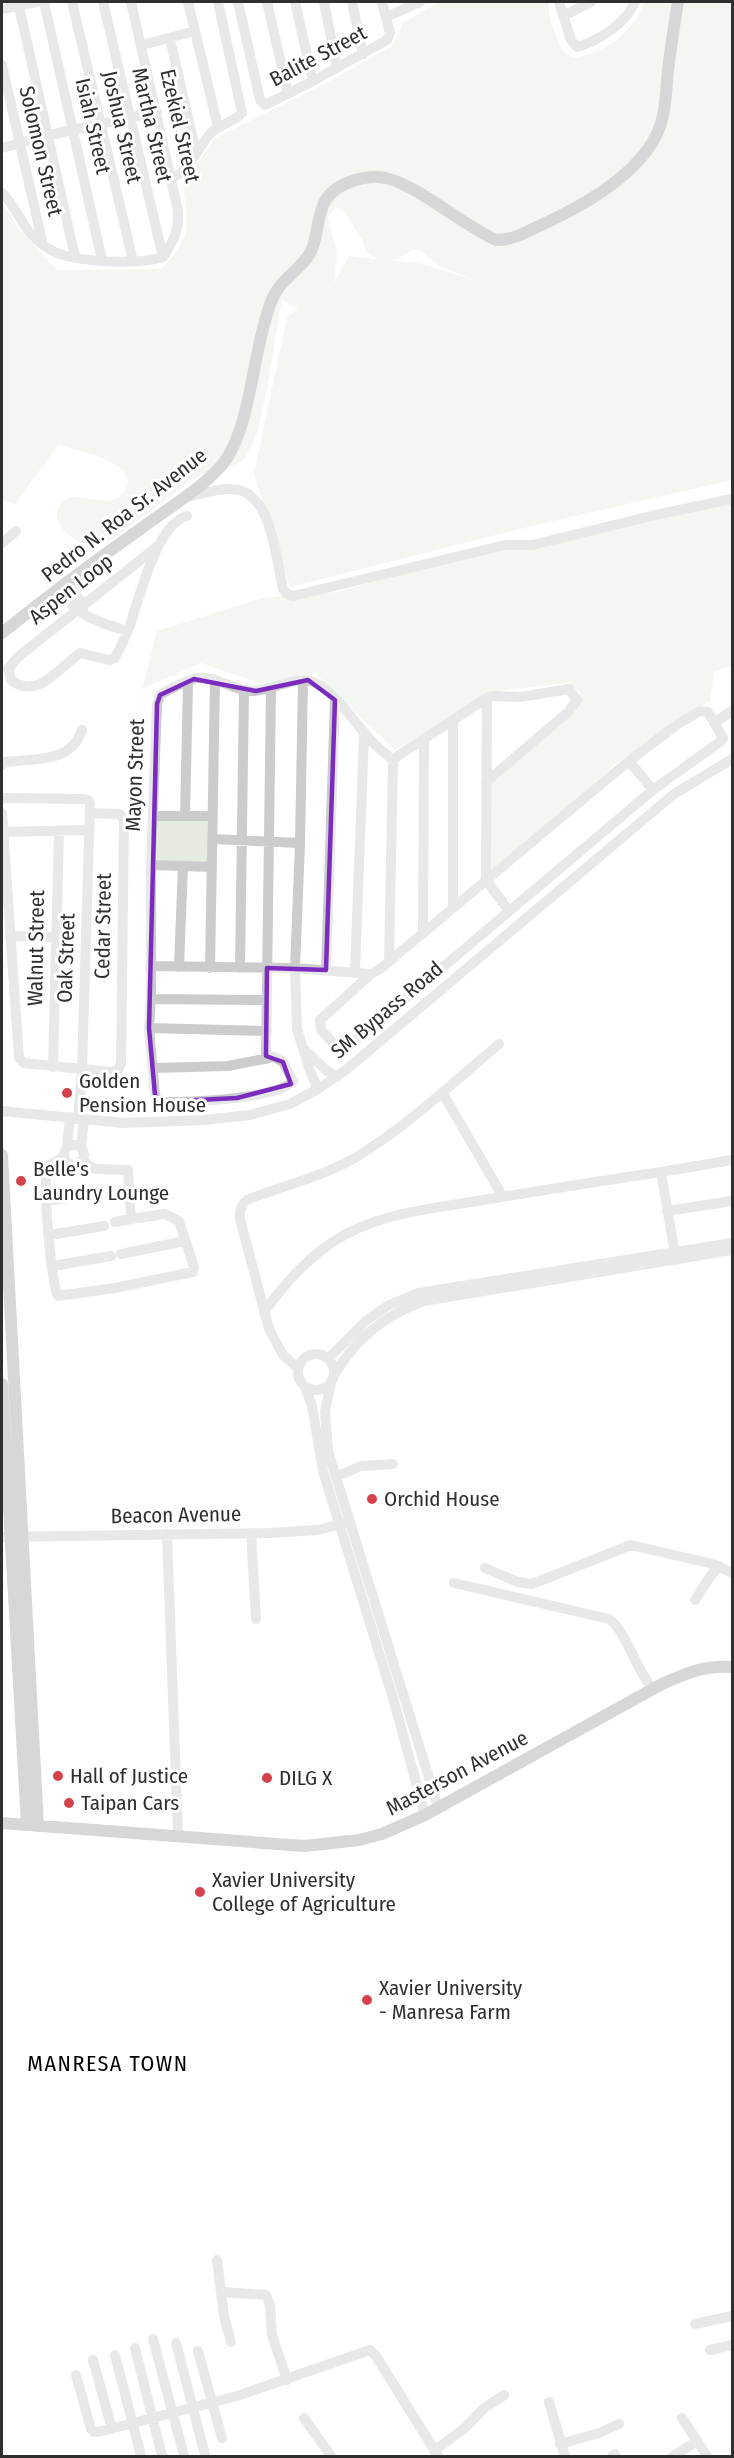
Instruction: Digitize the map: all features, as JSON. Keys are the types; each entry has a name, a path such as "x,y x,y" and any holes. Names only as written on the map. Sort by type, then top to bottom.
{"main road":[{"name":"Pedro N. Roa Sr. Avenue","path":"2,633 183,498 222,465 233,446 244,410 261,333 271,301 283,281 308,257 321,213 330,194 357,180 385,178 418,194 496,240 509,240 567,213 610,186 633,165 654,140 664,110 678,2"},
{"path":"2,1155 12,1543"},
{"path":"2,1384 32,1825"},
{"name":"Masterson Avenue","path":"2,1823 304,1846 345,1842 378,1835 425,1815 653,1689 696,1669 714,1666 732,1667"}],"street":[{"path":"2,9 18,3 36,2"},
{"name":"Isiah Street","path":"44,2 102,260"},
{"name":"Joshua Street","path":"72,2 133,261"},
{"name":"Martha Street","path":"103,2 163,257"},
{"name":"Ezekiel Street","path":"131,2 178,211 178,229 174,241 163,257"},
{"path":"188,2 218,127"},
{"path":"172,178 180,174 218,127 240,116 242,110 218,2"},
{"name":"Balite Street","path":"238,2 260,100 263,104 313,81 389,38 386,17"},
{"path":"267,2 288,94"},
{"path":"295,2 313,81"},
{"path":"324,2 337,68"},
{"path":"352,2 363,54"},
{"path":"382,2 386,17 413,3"},
{"path":"559,2 571,40 578,47 610,30 632,9 635,2"},
{"path":"563,16 591,2"},
{"path":"18,3 75,257"},
{"path":"142,45 195,31"},
{"path":"170,39 196,152"},
{"name":"Solomon Street","path":"2,65 43,245"},
{"path":"2,148 49,135 157,112"},
{"path":"2,193 32,235 58,254 102,260 133,261 163,257"},
{"path":"183,498 231,489 244,493 259,504 267,518 284,589 286,593 293,596 505,545 532,545 732,499"},
{"path":"62,587 80,609 103,624 128,631 158,546 176,520 187,516"},
{"path":"2,543 15,531"},
{"name":"Aspen Loop","path":"128,631 112,660 80,653 39,686 25,687 16,684 9,676 10,665 158,546"},
{"name":"Mayon Street","path":"266,1059 279,1058 289,1070 292,1081 285,1088 237,1098 160,1102 155,1095 149,1028 151,865 158,699 164,693 194,679 215,680 244,690 271,688 303,680"},
{"path":"210,968 215,680"},
{"path":"318,1089 297,1029 295,968 303,680 317,684 335,700 364,735 393,759"},
{"path":"185,816 188,683"},
{"path":"154,1068 228,1066 266,1059 271,688"},
{"path":"393,759 487,698 493,696 520,697 569,689 577,700 550,729 486,782"},
{"path":"240,968 244,690"},
{"path":"487,698 486,880 509,911"},
{"path":"326,970 335,700"},
{"path":"700,711 708,712 722,740 653,790 347,1048 339,1049 321,1030 320,1020 371,974 423,934 629,761 678,724 700,711"},
{"path":"714,723 732,711"},
{"path":"453,721 453,908"},
{"path":"2,765 6,762 38,760 59,754 76,744 82,730"},
{"path":"355,971 364,735"},
{"path":"423,934 424,739"},
{"path":"389,962 393,759"},
{"name":"SM Bypass Road","path":"2,1112 141,1122 250,1115 290,1104 337,1077 674,794 732,759"},
{"path":"629,761 653,790"},
{"name":"Oak Street","path":"2,798 88,800 90,813 82,1070 78,1118"},
{"path":"2,813 19,1058 24,1063 82,1070"},
{"name":"Cedar Street","path":"82,1070 111,1072 118,1070 121,1063 124,819 119,814 90,813"},
{"path":"153,816 212,816"},
{"path":"3,832 89,830"},
{"name":"Walnut Street","path":"53,1067 59,831"},
{"path":"213,839 300,843"},
{"path":"151,865 212,867"},
{"path":"179,967 183,866"},
{"path":"10,936 55,937"},
{"path":"150,966 295,968 371,974"},
{"path":"151,999 267,1000"},
{"path":"149,1028 267,1030"},
{"path":"298,1368 289,1362 277,1347 269,1329 240,1219 242,1205 247,1200 302,1182 358,1156 442,1092 499,1044"},
{"path":"304,1049 337,1077"},
{"path":"442,1092 503,1197"},
{"path":"78,1118 81,1148 84,1152 82,1160 72,1165 65,1152 78,1118"},
{"path":"81,1148 74,1144 48,1166 46,1201 58,1296 115,1288 193,1272 194,1267 179,1221 170,1215 158,1214 116,1222"},
{"path":"82,1160 95,1169 134,1170 131,1220"},
{"path":"264,1312 296,1272 326,1246 382,1218 732,1160"},
{"path":"661,1172 675,1256"},
{"path":"46,1201 98,1194"},
{"path":"667,1210 732,1201"},
{"path":"50,1235 104,1226"},
{"path":"53,1266 185,1241"},
{"path":"305,1387 317,1391 325,1388 358,1341 373,1327 404,1308 424,1301 675,1256 732,1243"},
{"path":"328,1359 367,1320 387,1306 418,1293 732,1250"},
{"path":"425,1815 323,1471 312,1406 305,1387 298,1377 298,1368 309,1356 321,1355 333,1366 326,1402 328,1451 438,1807"},
{"path":"336,1477 361,1466 393,1464"},
{"name":"Beacon Avenue","path":"12,1543 167,1534 309,1531 350,1521"},
{"path":"251,1533 256,1619"},
{"path":"167,1534 178,1836"},
{"path":"485,1568 518,1582 532,1584 631,1545 727,1567"},
{"path":"695,1600 709,1578 727,1567"},
{"path":"454,1583 609,1618 618,1629 639,1670 653,1689"},
{"path":"405,1745 417,1741"},
{"path":"217,2260 224,2316 231,2342"},
{"path":"222,2292 266,2295 270,2305 272,2335 287,2380"},
{"path":"695,2324 732,2316"},
{"path":"153,2339 184,2457"},
{"path":"176,2343 206,2455"},
{"path":"710,2350 732,2345"},
{"path":"135,2348 162,2457"},
{"path":"198,2351 222,2438"},
{"path":"76,2375 94,2432 133,2425 213,2403 338,2363 365,2351 373,2352 436,2454 483,2409 504,2395"},
{"path":"115,2355 141,2457"},
{"path":"93,2360 112,2429"},
{"path":"549,2402 565,2457"},
{"path":"304,2418 330,2457"},
{"path":"682,2418 707,2457"},
{"path":"560,2444 599,2433 619,2424"},
{"path":"673,2456 696,2442"}],"highlighted area":[{"path":"194,679 256,691 308,680 335,700 326,970 267,968 266,1056 283,1062 291,1084 237,1098 160,1102 155,1095 149,1028 157,704 160,695"}],"shaded area":[{"path":"439,2 548,2 550,20 562,50 573,58 596,52 617,39 634,22 644,2 732,2 732,480 528,527 290,587 254,474 287,317 298,309 282,300 263,409 251,448 239,463 196,477 113,539 91,545 75,540 64,530 57,518 57,511 66,500 82,498 108,500 123,493 128,483 125,474 106,460 58,445 15,504 2,500 2,202 19,229 57,270 161,269 179,248 186,231 183,185 215,138 324,84 392,46 403,23","holes":["336,207 344,210 367,253 377,259 349,256 334,283 337,253 328,217","419,249 442,268 478,281 419,263 393,261"]},
{"path":"732,503 732,666 714,671 710,701 618,762 492,875 490,778 581,694 569,683 504,690 395,750 315,673 259,683 201,663 142,689 157,631 262,598 339,592 478,551"},
{"path":"158,818 207,818 207,862 157,862"}],"place":[{"name":"Golden Pension House","path":"67,1093"},
{"name":"Belle's Laundry Lounge","path":"21,1181"},
{"name":"Orchid House","path":"372,1499"},
{"name":"Hall of Justice","path":"58,1776"},
{"name":"DILG X","path":"267,1778"},
{"name":"Taipan Cars","path":"69,1803"},
{"name":"Xavier University College of Agriculture","path":"200,1892"},
{"name":"Xavier University - Manresa Farm","path":"367,2000"}],"district":[{"name":"MANRESA TOWN","path":"108,2063"}]}
